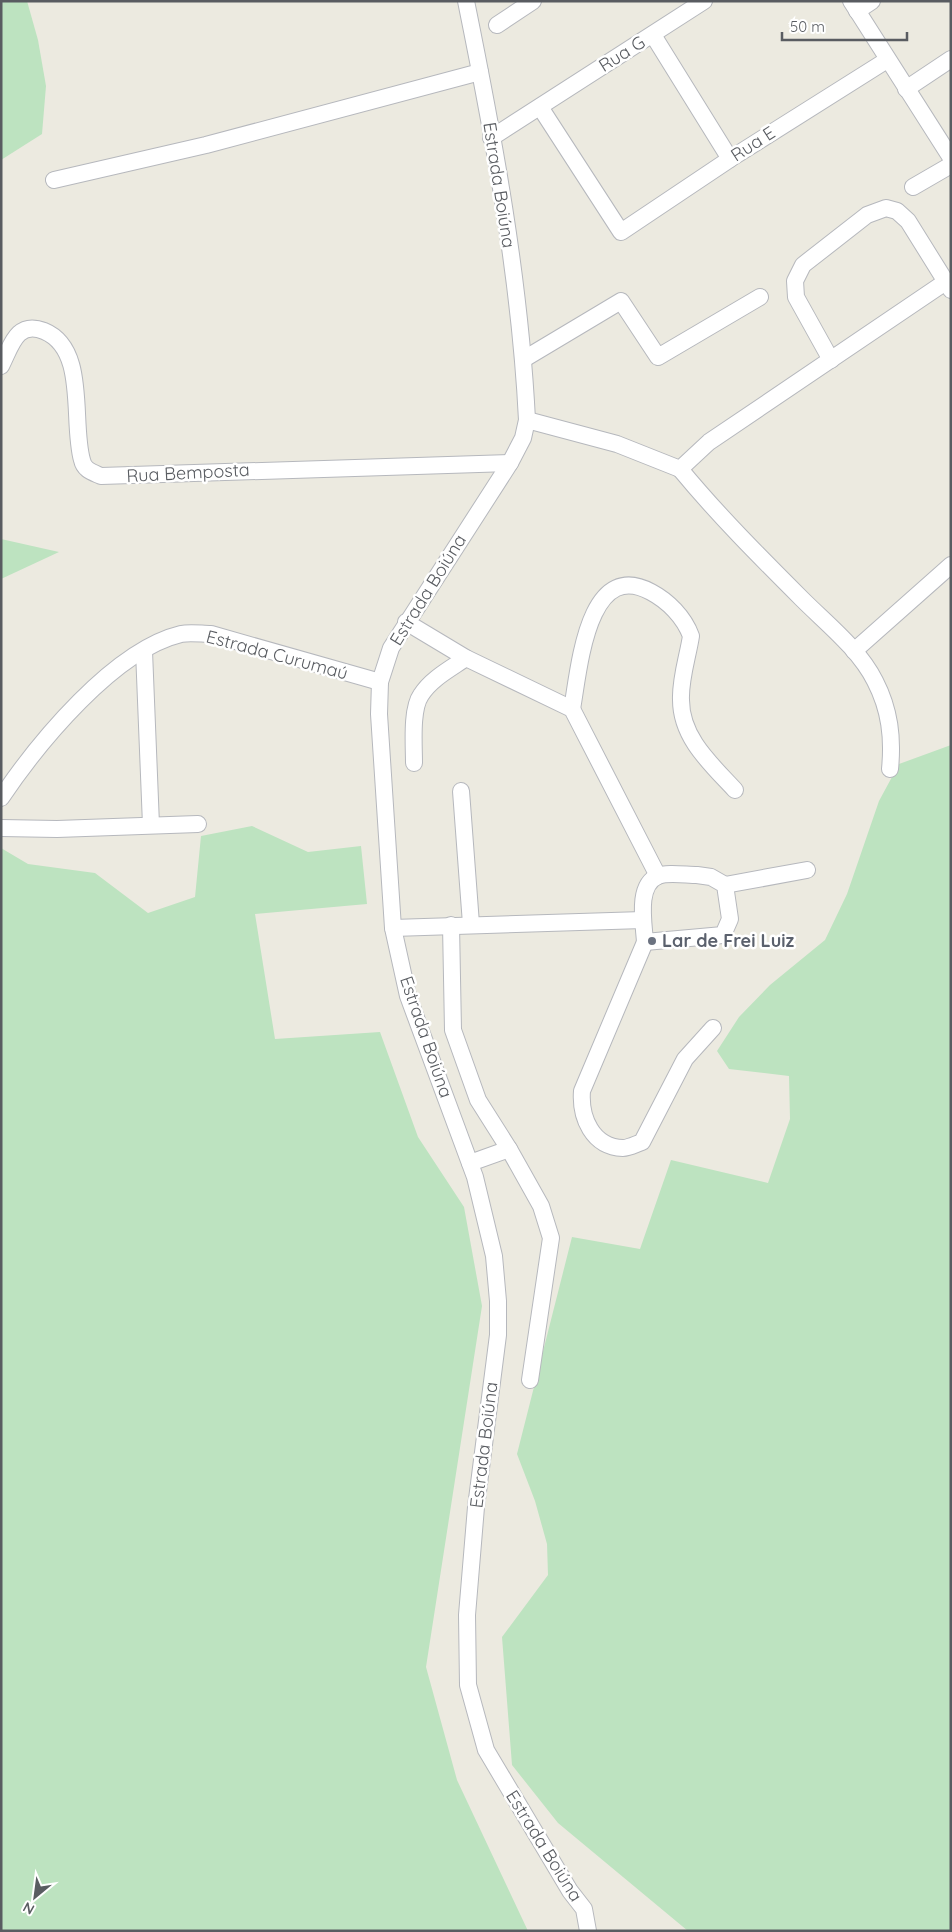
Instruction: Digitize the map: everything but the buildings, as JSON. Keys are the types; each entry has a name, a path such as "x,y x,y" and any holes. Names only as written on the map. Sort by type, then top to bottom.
{"street":[{"name":"Estrada Boiúna","path":"466,1 480,72 517,295 524,359 527,420 523,438 510,463 391,648 380,682 379,722 394,928 408,996 470,1163 494,1256 498,1335 476,1507 467,1615 468,1685 486,1750 570,1891 584,1909 588,1931"},
{"path":"497,25 533,1"},
{"name":"Rua G","path":"491,138 704,1"},
{"path":"872,1 854,6 951,158"},
{"path":"653,35 730,159"},
{"path":"906,89 951,59"},
{"name":"Rua E","path":"540,108 621,232 730,159 887,60"},
{"path":"54,180 206,145 480,72"},
{"path":"913,187 951,165"},
{"path":"680,469 709,442 831,360 948,286 908,221 897,211 886,208 867,215 803,265 794,281 796,298 831,360"},
{"path":"524,359 621,302 658,357 760,297"},
{"name":"Rua Bemposta","path":"1,366 15,336 24,329 39,329 55,336 66,348 76,387 82,462 88,471 101,476 510,463"},
{"path":"527,420 617,444 680,469 719,516 854,651 875,680 887,708 893,743 890,769"},
{"path":"854,651 951,565"},
{"path":"572,709 583,650 593,613 610,590 623,586 641,586 665,599 688,627 691,636 681,700 686,728 695,746 735,790"},
{"path":"406,622 466,658 572,709 658,876"},
{"name":"Estrada Curumaú","path":"1,798 22,767 75,705 128,661 158,642 182,634 211,634 380,682"},
{"path":"144,651 152,825"},
{"path":"414,764 416,707 420,696 430,683 466,658"},
{"path":"461,791 471,924"},
{"path":"1,828 57,829 198,824"},
{"path":"713,1028 685,1059 642,1142 624,1148 606,1145 588,1129 580,1108 582,1091 646,942 643,920 644,898 648,885 658,876 711,877 726,886 807,870"},
{"path":"646,942 723,935 730,919 726,886"},
{"path":"394,928 471,924 643,920"},
{"path":"451,926 453,1030 478,1100 509,1149 541,1206 551,1238 530,1380"},
{"path":"470,1163 509,1149"}],"green space":[{"path":"1,1 27,1 38,40 46,86 42,134 1,160"},
{"path":"1,539 59,552 1,579"},
{"path":"951,745 951,1931 688,1931 558,1823 512,1765 502,1637 548,1575 547,1544 535,1501 517,1454 572,1237 640,1249 671,1160 768,1183 790,1119 789,1076 729,1069 717,1051 739,1017 770,985 825,940 847,894 879,801 899,764"},
{"path":"252,826 308,852 361,846 367,904 255,914 275,1039 380,1032 418,1137 464,1207 482,1306 426,1667 457,1780 528,1931 1,1931 1,848 28,864 95,873 148,913 195,897 201,836"}],"place":[{"name":"Lar de Frei Luiz","path":"652,941"}]}
